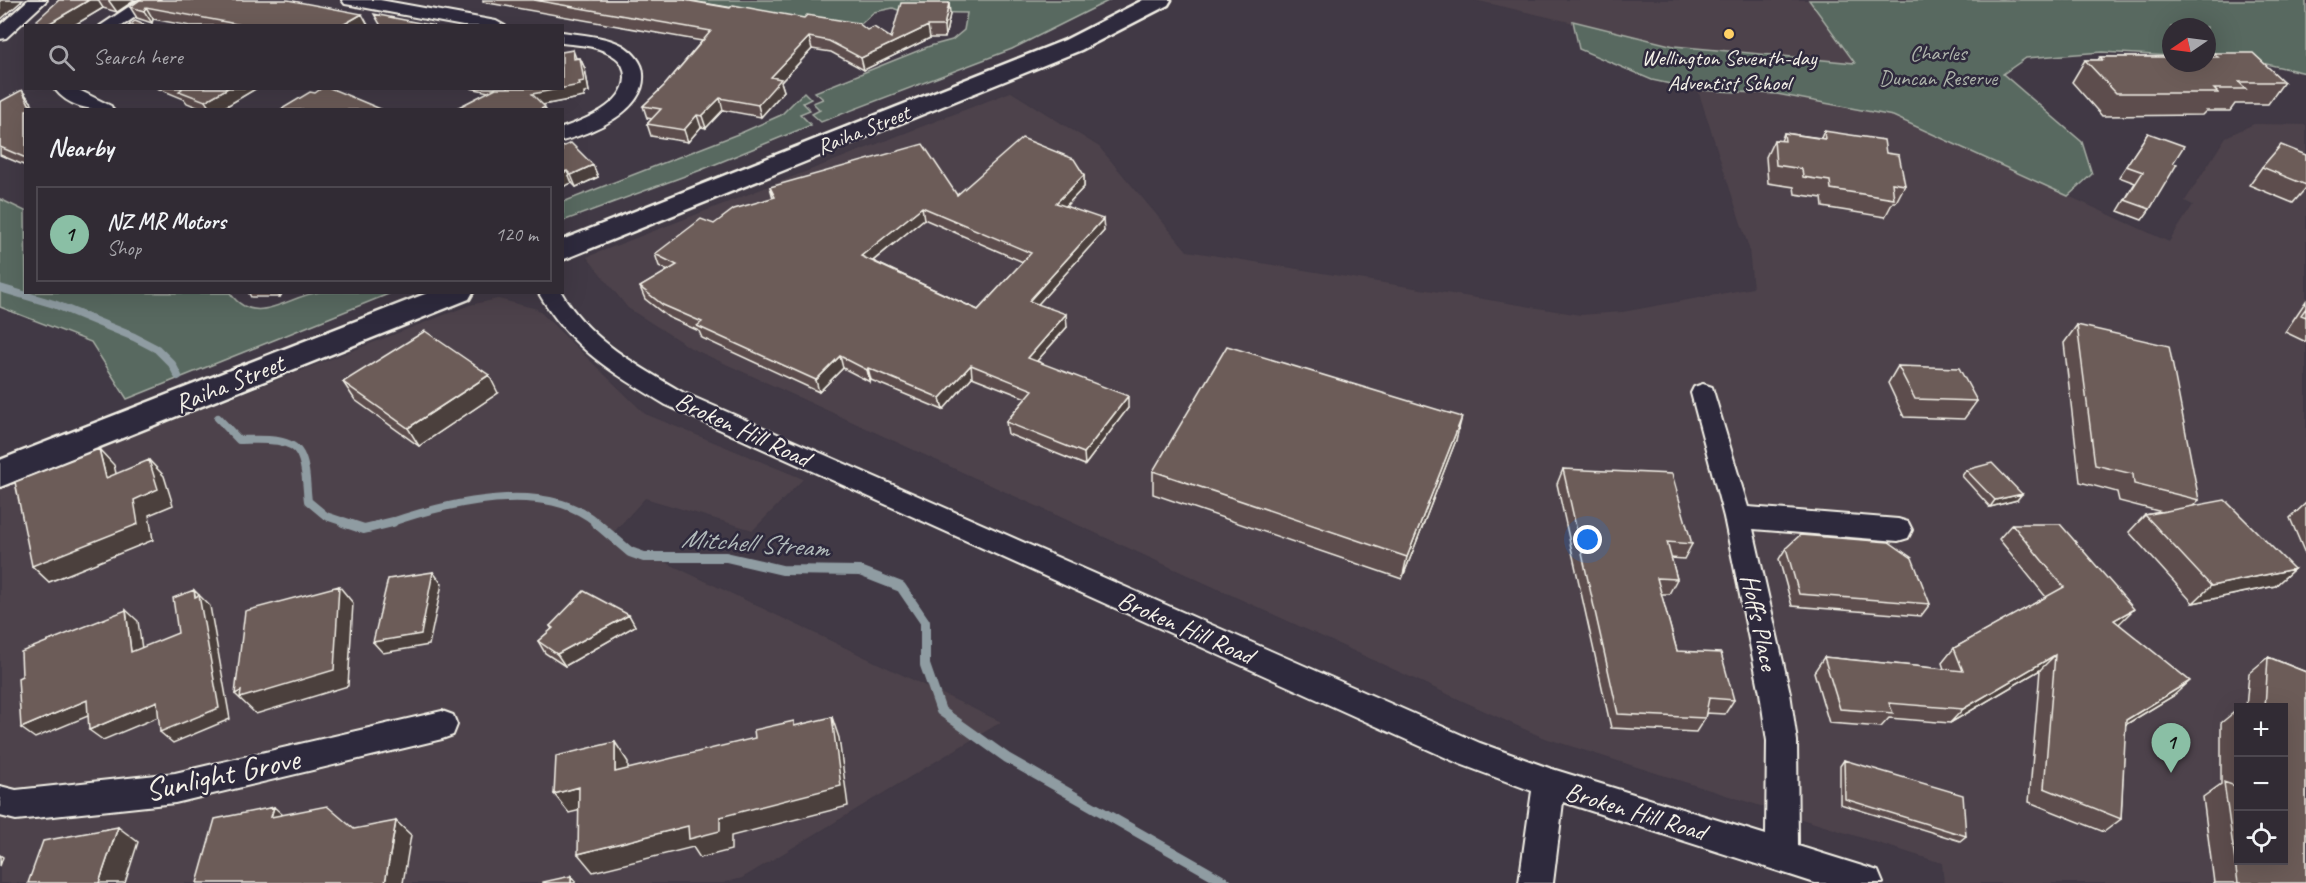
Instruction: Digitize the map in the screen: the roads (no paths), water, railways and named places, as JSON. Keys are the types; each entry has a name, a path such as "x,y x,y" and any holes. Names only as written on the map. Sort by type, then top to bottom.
{"main road":[{"name":"Raiha Street","path":"564,250 1073,45 1160,0"},
{"name":"Raiha Street","path":"0,474 454,294"}],"street":[{"path":"0,34 38,0"},
{"path":"112,24 151,0"},
{"path":"351,0 485,24"},
{"path":"564,37 613,48 630,61 635,79 628,96 613,110 564,134"},
{"path":"65,90 72,96 99,108"},
{"name":"Broken Hill Road","path":"550,294 555,305 596,350 675,399 1471,754 1549,783 1866,883"},
{"name":"Hoffs Place","path":"1703,393 1737,517 1775,693 1782,741 1782,856"},
{"path":"1737,517 1898,530"},
{"name":"Sunlight Grove","path":"0,801 16,805 175,788 442,725"},
{"path":"1536,883 1549,783"}],"waterway":[{"name":"Mitchell Stream","path":"0,288 54,304 134,337 157,349 172,364 178,376"},
{"name":"Mitchell Stream","path":"218,418 239,440 272,440 289,444 295,448 304,465 308,501 326,516 347,523"},
{"name":"Mitchell Stream","path":"389,523 467,502 524,498 551,501 576,509 597,523"},
{"name":"Mitchell Stream","path":"343,522 364,529 389,523"},
{"name":"Mitchell Stream","path":"595,522 630,552 644,557 726,557 782,570 860,571 901,587 925,622 925,665 941,711 1007,758 1227,883"}],"place":[{"name":"Wellington Seventh-day Adventist School","path":"1729,34"},
{"name":"NZ MR Motors","path":"2171,773"}],"park label":[{"name":"Charles Duncan Reserve","path":"1938,64"}]}
